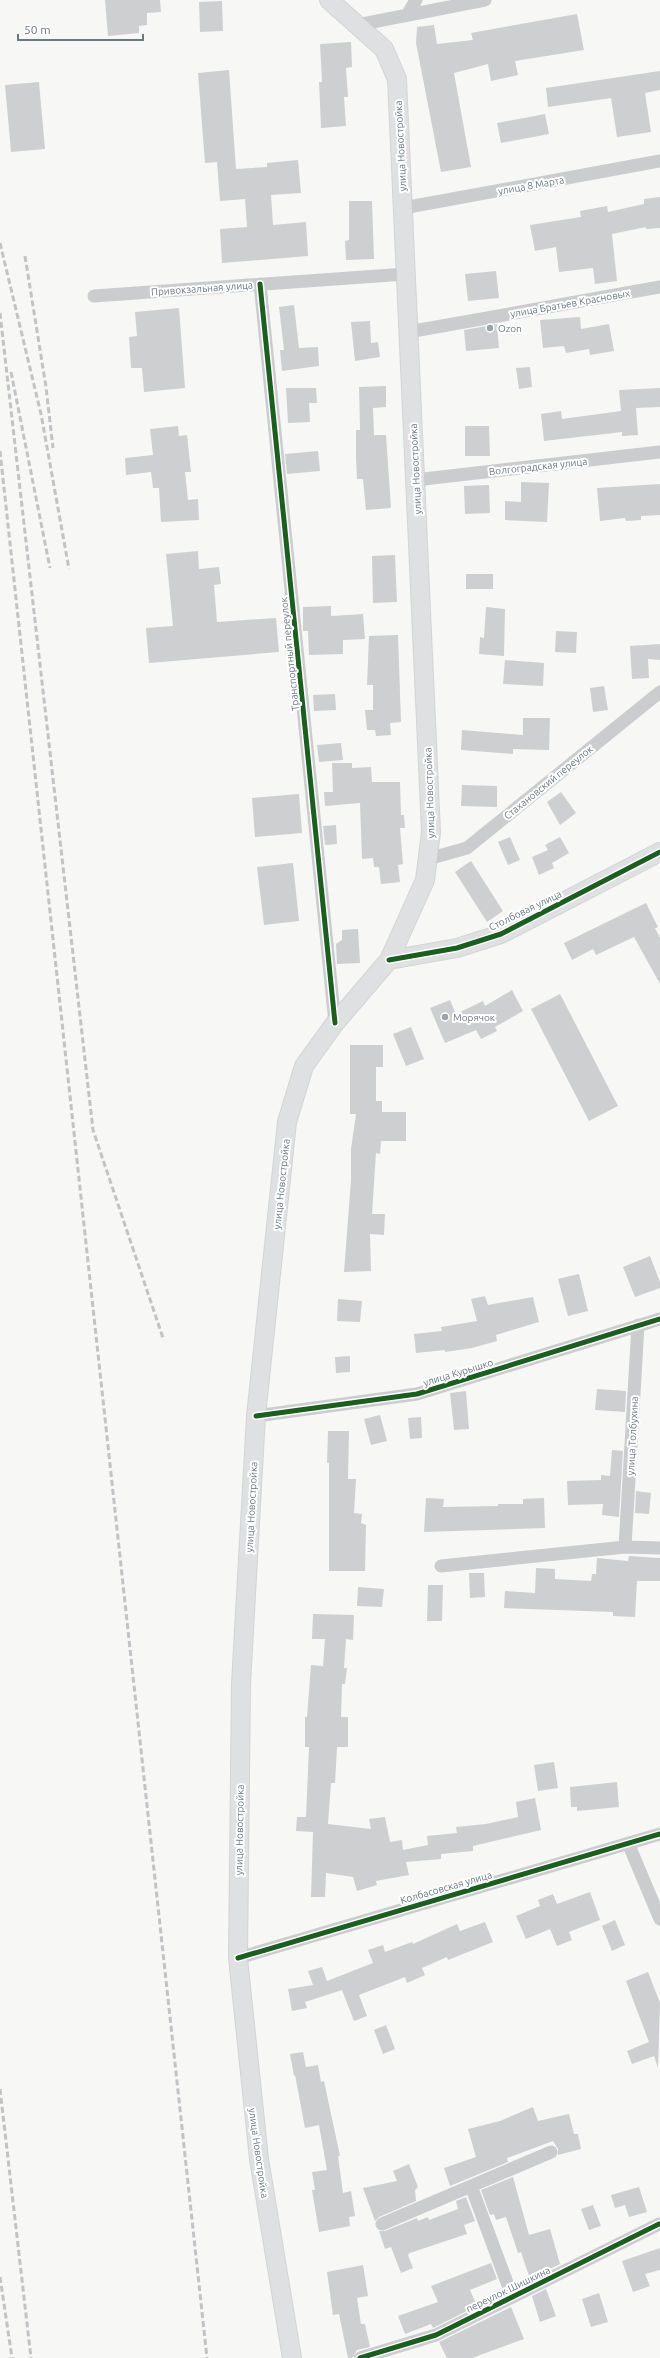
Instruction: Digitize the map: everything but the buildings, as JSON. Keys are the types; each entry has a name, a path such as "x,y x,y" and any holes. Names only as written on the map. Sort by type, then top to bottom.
{"main road":[{"path":"329,0 357,25"},
{"name":"улица Новостройка","path":"292,2358 259,2159 238,1958 241,1684 256,1416 287,1122 304,1066 335,1023 389,960 425,880 431,832 397,79 384,49 357,25"},
{"name":"Столбовая улица","path":"389,960 457,948 502,934 660,852"}],"street":[{"path":"407,15 416,0"},
{"path":"357,25 485,0"},
{"name":"улица 8 Марта","path":"403,208 660,161"},
{"name":"Привокзальная улица","path":"94,296 406,274"},
{"name":"Транспортный переулок","path":"260,284 335,1023"},
{"name":"улица Братьев Красновых","path":"408,332 660,287"},
{"name":"Волгоградская улица","path":"415,480 660,452"},
{"name":"Стахановский переулок","path":"428,859 467,848 660,692"},
{"name":"улица Курышко","path":"256,1416 417,1394 660,1319"},
{"name":"улица Толбухина","path":"625,1547 638,1325"},
{"path":"441,1566 625,1547 660,1548"},
{"name":"Колбасовская улица","path":"238,1958 660,1834"},
{"path":"628,1843 660,1919"},
{"path":"382,2224 551,2152"},
{"name":"переулок Шишкина","path":"471,2186 512,2296"},
{"name":"переулок Шишкина","path":"360,2358 436,2335 659,2224"}],"railway":[{"path":"0,243 41,414 69,569"},
{"path":"25,256 46,387 53,448"},
{"path":"0,313 93,1130 163,1338"},
{"path":"11,372 50,568"},
{"path":"0,451 207,2358"},
{"path":"0,2089 31,2358"},
{"path":"0,2277 12,2358"}],"cycle path":[{"path":"260,284 335,1023"},
{"path":"389,960 457,948 501,934 660,852"},
{"path":"256,1416 417,1394 660,1319"},
{"path":"238,1958 660,1834"},
{"path":"360,2358 436,2335 659,2224"}],"place":[{"name":"Ozon","path":"490,328"},
{"name":"Морячок","path":"445,1017"}]}
